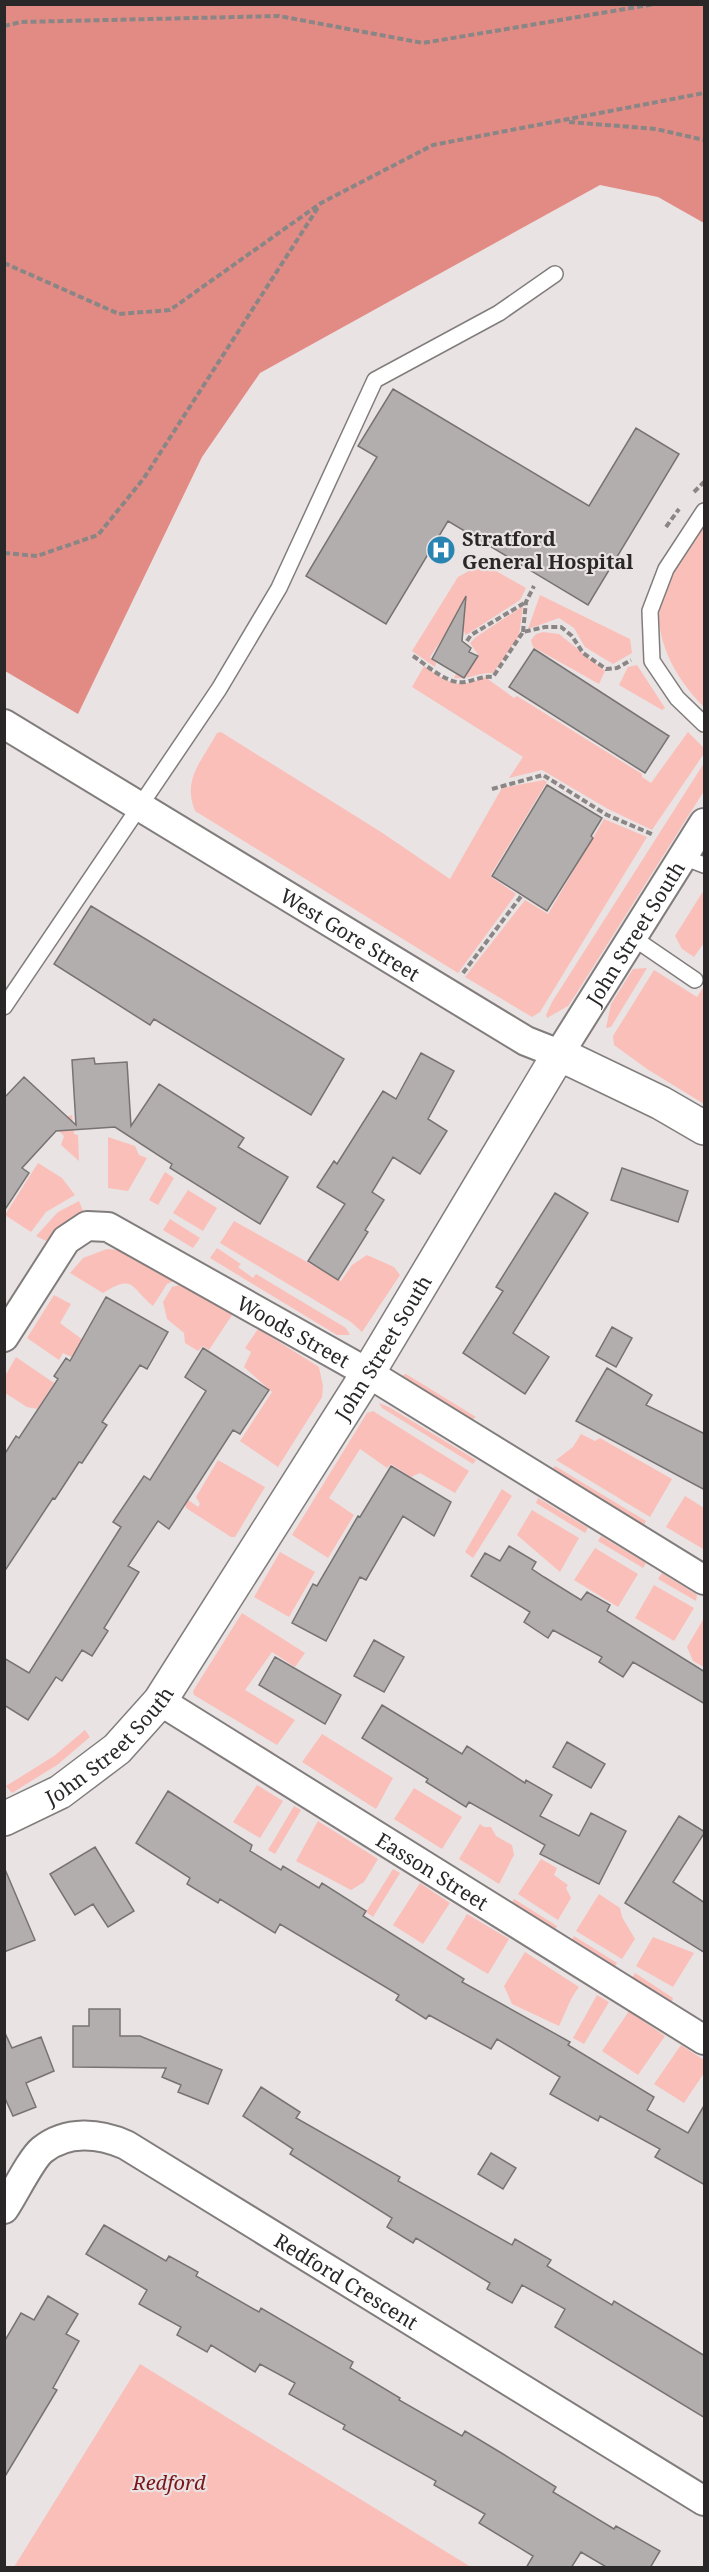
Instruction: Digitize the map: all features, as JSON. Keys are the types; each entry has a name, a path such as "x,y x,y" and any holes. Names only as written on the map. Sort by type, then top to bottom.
{"street":[{"name":"West Gore Street","path":"4,724 526,1041 559,1054 661,1103 705,1128"},
{"name":"John Street South","path":"4,1819 60,1792 117,1749 160,1701 368,1373 559,1054 632,937 694,861 705,823"},
{"name":"Woods Street","path":"4,1336 66,1240 87,1226 108,1227 368,1373 705,1580"},
{"name":"Easson Street","path":"160,1701 705,2040"},
{"name":"Redford Crescent","path":"4,2209 41,2151 60,2140 81,2134 108,2137 126,2145 705,2501"}],"lane":[{"path":"4,1007 219,689 279,588 375,380 499,313 555,274"},
{"path":"705,511 666,569 650,611 652,661 677,698 705,723"},
{"path":"632,937 695,980"}],"path":[{"path":"4,26 21,22 279,16 423,43 655,4"},
{"path":"4,264 119,314 170,310 321,203 433,145 565,122 705,93"},
{"path":"565,122 656,129 705,140"},
{"path":"4,553 37,556 98,535 144,478 321,203"},
{"path":"413,656 449,680 464,682 480,675 493,677 523,632 526,602 534,586"},
{"path":"467,641 471,635 526,602"},
{"path":"523,632 545,627 561,627 572,636 583,652 606,669 617,668 639,656"},
{"path":"492,789 543,775 607,815 654,835"},
{"path":"447,993 522,895"}],"green space":[{"path":"704,524 704,707 684,684 675,669 667,654 659,623 660,607 668,583"},
{"path":"476,567 489,567 526,588 520,600 466,635 460,625 450,627 430,657 436,663 435,667 412,651 458,577"},
{"path":"540,595 630,639 632,653 613,664 585,647 574,628 559,618 528,629"},
{"path":"523,606 519,636 493,673 464,678 479,656 470,643"},
{"path":"543,632 559,634 605,671 599,684 533,647 531,640 536,634"},
{"path":"637,665 665,708 662,710 619,685 628,667"},
{"path":"424,666 453,683 467,683 485,677 514,698 517,696 642,774 642,777 651,783 688,732 703,747 703,755 652,830 608,809 542,770 509,778 523,757 412,687"},
{"path":"221,732 381,832 450,879 502,788 544,780 547,782 490,876 516,894 458,973 195,811 192,800 192,780 217,733"},
{"path":"704,763 704,791 568,1006 547,1018 546,1015 552,1002"},
{"path":"604,819 647,837 540,1012 532,1017 465,977 525,900 548,914"},
{"path":"704,893 704,943 694,957 682,949 675,936"},
{"path":"647,968 611,1027 606,1028 611,1004 633,969"},
{"path":"654,970 697,997 704,986 704,1104 647,1069 614,1045 613,1036"},
{"path":"72,1115 74,1134 78,1135 79,1161 61,1145 64,1136 58,1130 61,1119"},
{"path":"108,1137 135,1146 139,1155 147,1158 128,1191 108,1188"},
{"path":"38,1163 62,1178 75,1195 46,1212 31,1232 5,1215"},
{"path":"165,1172 174,1178 158,1205 149,1200"},
{"path":"188,1190 217,1208 203,1231 173,1213"},
{"path":"79,1201 83,1211 60,1226 46,1241 36,1236 58,1212"},
{"path":"170,1219 200,1238 193,1248 163,1230"},
{"path":"234,1221 341,1281 352,1265 367,1255 394,1267 400,1275 362,1332 351,1322 220,1243"},
{"path":"217,1248 241,1264 238,1267 253,1278 256,1274 346,1328 350,1335 337,1335 210,1258"},
{"path":"107,1249 127,1251 178,1279 167,1284 153,1306 131,1285 121,1284 103,1293 70,1273 83,1258"},
{"path":"183,1284 232,1315 209,1350 203,1346 198,1351 185,1343 184,1333 167,1319 163,1302 172,1287"},
{"path":"54,1295 71,1304 60,1323 87,1343 78,1360 63,1353 59,1360 27,1338"},
{"path":"258,1329 319,1367 323,1386 322,1397 278,1467 240,1441 272,1392 244,1367 251,1352 245,1348"},
{"path":"16,1357 54,1383 37,1409 27,1407 5,1393 5,1376"},
{"path":"406,1374 476,1417 470,1421 404,1380 401,1376"},
{"path":"379,1403 476,1460 473,1464 382,1408"},
{"path":"373,1411 469,1471 455,1493 420,1473 411,1477 391,1464 387,1468 360,1449 329,1498 354,1515 328,1558 292,1535 367,1413"},
{"path":"581,1434 595,1441 600,1438 672,1479 650,1517 556,1460 573,1447"},
{"path":"218,1460 265,1487 235,1537 231,1537 186,1508 187,1499 198,1507 200,1504 196,1497"},
{"path":"555,1466 646,1521 643,1527 551,1470"},
{"path":"502,1489 512,1496 473,1558 465,1552"},
{"path":"685,1496 704,1508 703,1549 666,1527"},
{"path":"538,1498 588,1528 585,1533 536,1503"},
{"path":"532,1510 579,1538 560,1572 517,1535"},
{"path":"601,1536 646,1563 643,1568 598,1541"},
{"path":"595,1548 638,1574 618,1607 574,1580"},
{"path":"280,1552 315,1572 289,1617 254,1597"},
{"path":"662,1573 697,1595 696,1601 658,1579"},
{"path":"654,1585 694,1608 674,1641 635,1618"},
{"path":"242,1613 305,1653 295,1667 272,1652 245,1690 295,1720 277,1745 194,1695 193,1691"},
{"path":"704,1618 704,1667 693,1661 687,1647"},
{"path":"189,1702 273,1752 270,1756 194,1710"},
{"path":"85,1730 90,1737 57,1765 12,1793 6,1786 54,1756"},
{"path":"322,1734 393,1778 376,1809 302,1762"},
{"path":"257,1785 283,1801 260,1838 233,1822"},
{"path":"414,1788 462,1817 442,1849 394,1819"},
{"path":"294,1806 301,1810 275,1854 268,1850"},
{"path":"318,1821 378,1859 364,1882 351,1890 296,1861"},
{"path":"480,1824 484,1827 491,1827 496,1836 512,1845 514,1855 499,1884 459,1859"},
{"path":"541,1859 557,1868 554,1875 568,1885 566,1888 571,1898 558,1920 518,1894"},
{"path":"393,1869 400,1873 373,1917 366,1912"},
{"path":"420,1883 450,1903 423,1944 393,1925"},
{"path":"599,1894 620,1908 622,1917 635,1939 622,1959 576,1931"},
{"path":"514,1899 557,1926 554,1932 510,1906"},
{"path":"467,1914 509,1939 488,1974 446,1949"},
{"path":"574,1936 617,1963 614,1968 570,1943"},
{"path":"653,1937 694,1953 673,1987 636,1966"},
{"path":"525,1952 579,1987 559,2026 512,2004 504,1986"},
{"path":"635,1973 673,1998 671,2003 631,1980"},
{"path":"597,1995 609,2002 584,2044 573,2038"},
{"path":"629,2011 665,2036 638,2075 602,2051"},
{"path":"681,2045 704,2060 704,2073 684,2103 654,2084"},
{"name":"Redford","path":"140,2364 471,2567 14,2567"}],"shaded area":[{"path":"5,4 704,5 704,223 658,197 600,185 260,373 202,457 78,714 5,671"}],"building":[{"path":"393,389 589,506 636,428 679,454 588,605 448,521 386,624 306,576 377,457 358,446"},
{"path":"466,596 462,641 471,648 469,652 478,656 464,678 432,659"},
{"path":"534,649 669,736 645,773 509,687"},
{"path":"547,785 602,818 591,836 593,838 547,911 492,876"},
{"path":"91,906 344,1059 311,1115 154,1019 150,1025 54,964"},
{"path":"421,1053 454,1071 428,1119 447,1131 420,1174 393,1157 372,1192 384,1200 365,1230 368,1232 338,1280 308,1261 345,1204 317,1187 334,1161 337,1164 383,1091 396,1099"},
{"path":"94,1058 95,1064 127,1062 131,1126 159,1084 244,1138 238,1147 288,1177 260,1224 170,1168 172,1164 115,1127 56,1131 22,1168 29,1173 4,1211 4,1098 24,1077 76,1125 72,1060"},
{"path":"622,1168 688,1191 678,1222 611,1200"},
{"path":"555,1193 588,1213 513,1333 549,1357 525,1394 463,1353 503,1291 496,1287"},
{"path":"106,1297 168,1332 147,1369 140,1365 102,1422 107,1425 82,1463 79,1462 55,1499 53,1498 4,1572 4,1455 16,1436 19,1438 58,1379 54,1376 66,1358 70,1361"},
{"path":"612,1327 632,1338 616,1367 596,1356"},
{"path":"203,1348 269,1390 240,1434 233,1430 169,1529 158,1521 128,1566 139,1572 104,1628 108,1631 92,1656 82,1650 62,1681 56,1677 28,1720 4,1705 4,1658 29,1673 121,1527 113,1522 144,1476 150,1480 206,1391 185,1377"},
{"path":"607,1368 652,1395 646,1405 705,1434 705,1490 576,1421"},
{"path":"391,1466 451,1502 434,1536 403,1516 366,1580 360,1577 326,1641 292,1623 313,1584 317,1586 358,1516 360,1517"},
{"path":"509,1546 536,1562 532,1569 544,1577 581,1600 587,1592 610,1605 607,1611 705,1672 705,1704 633,1662 623,1677 599,1662 602,1657 553,1630 548,1638 524,1622 530,1612 471,1576 485,1553 500,1561"},
{"path":"374,1640 404,1657 384,1692 354,1676"},
{"path":"275,1657 341,1695 325,1724 259,1685"},
{"path":"382,1705 462,1754 467,1746 525,1783 526,1780 552,1795 540,1816 579,1836 591,1813 626,1831 599,1884 540,1854 545,1845 469,1802 466,1807 426,1782 428,1779 362,1738"},
{"path":"567,1742 605,1764 591,1788 553,1767"},
{"path":"168,1791 252,1845 250,1851 281,1870 283,1866 319,1888 322,1883 366,1911 363,1916 464,1979 462,1982 570,2042 568,2045 654,2097 647,2110 688,2133 705,2104 705,2185 655,2157 660,2149 600,2116 598,2121 550,2094 560,2077 497,2039 491,2049 429,2015 426,2019 396,2000 399,1995 280,1924 275,1933 220,1899 218,1903 187,1884 190,1878 136,1843"},
{"path":"679,1816 705,1832 673,1882 705,1903 705,1953 625,1903"},
{"path":"95,1847 134,1911 108,1927 93,1904 75,1915 50,1874"},
{"path":"4,1867 35,1940 4,1952"},
{"path":"89,2009 120,2009 120,2036 140,2036 222,2070 208,2104 178,2092 181,2085 162,2077 166,2068 73,2067 73,2026 89,2026"},
{"path":"4,2031 12,2048 41,2037 54,2071 26,2083 36,2107 13,2116 4,2096"},
{"path":"261,2087 300,2112 296,2118 400,2177 398,2181 512,2245 515,2239 551,2260 547,2266 612,2305 614,2301 705,2356 705,2418 555,2327 565,2309 522,2285 512,2303 487,2289 490,2283 416,2238 413,2243 387,2227 392,2218 290,2154 293,2149 243,2116"},
{"path":"491,2153 516,2168 503,2189 478,2174"},
{"path":"104,2225 166,2261 169,2256 198,2272 196,2276 259,2312 261,2308 353,2362 350,2368 400,2398 399,2400 462,2436 465,2431 556,2487 553,2492 614,2529 616,2526 660,2551 650,2568 608,2568 581,2552 571,2568 526,2568 533,2556 479,2523 485,2514 434,2485 436,2481 343,2429 345,2425 289,2394 295,2383 260,2364 255,2372 211,2345 207,2352 177,2335 181,2327 139,2304 147,2290 86,2254"},
{"path":"48,2296 78,2314 66,2334 79,2341 53,2388 57,2390 4,2478 4,2342 21,2313 34,2320"}],"place":[{"name":"Stratford General Hospital","path":"441,550"}]}
